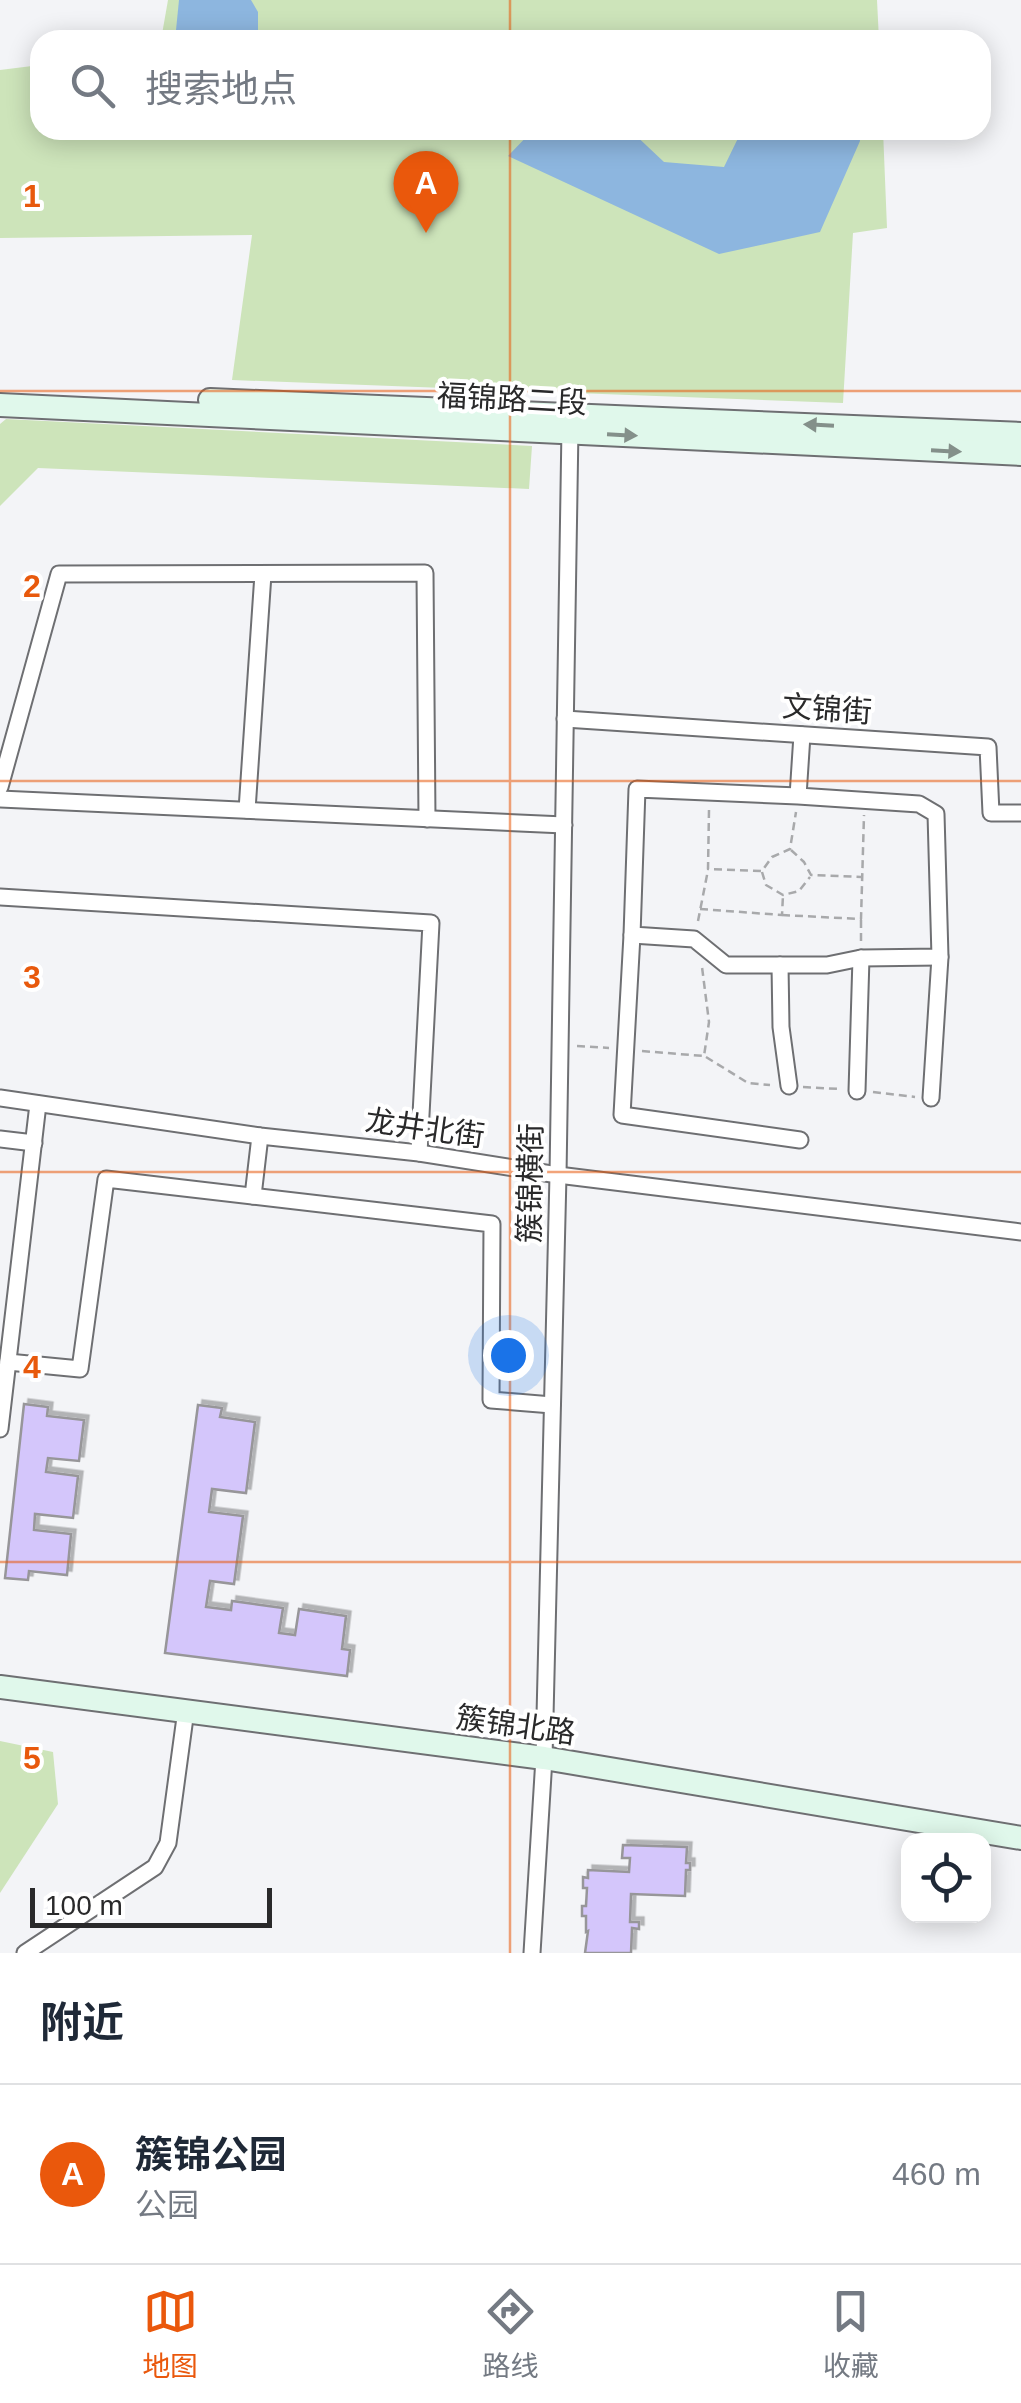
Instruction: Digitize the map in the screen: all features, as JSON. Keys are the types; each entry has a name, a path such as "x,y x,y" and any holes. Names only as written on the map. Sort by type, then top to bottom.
{"street":[{"name":"福锦路二段","path":"0,392 570,423 1021,454"},
{"name":"福锦路二段","path":"0,405 1021,434"},
{"name":"簇锦横街","path":"532,1953 544,1758 570,423"},
{"path":"0,787 59,574 426,573 428,819"},
{"path":"247,810 263,574"},
{"name":"文锦街","path":"566,719 988,746 990,813 1021,813"},
{"path":"798,796 802,734"},
{"path":"800,1140 622,1116 637,789 920,804 936,814 940,957 931,1098"},
{"path":"0,800 564,825"},
{"path":"0,897 431,923 419,1153"},
{"path":"632,934 698,942 726,965 826,965 861,958 940,957"},
{"path":"857,1090 861,958"},
{"path":"780,965 781,1026 789,1086"},
{"name":"龙井北街","path":"0,1098 260,1136 419,1153 558,1175 1021,1232"},
{"path":"0,1429 38,1104"},
{"path":"252,1196 260,1136"},
{"path":"0,1139 34,1143"},
{"path":"8,1362 80,1369 106,1179 492,1224 491,1400 552,1405"},
{"name":"簇锦北路","path":"0,1687 544,1758 1021,1838"},
{"path":"25,1953 155,1867 168,1843 186,1710"}],"path":[{"path":"704,1056 709,1022 698,942 708,868 709,792"},
{"path":"790,850 798,796"},
{"path":"861,958 864,800"},
{"path":"762,871 772,857 790,850"},
{"path":"790,850 804,862 811,875"},
{"path":"708,868 762,871"},
{"path":"762,871 766,884 783,895"},
{"path":"811,875 861,877"},
{"path":"783,895 799,890 811,875"},
{"path":"782,915 783,895"},
{"path":"700,909 861,919"},
{"path":"560,1044 704,1056 748,1083 931,1098"}],"green space":[{"path":"168,0 877,0 878,30 163,30"},
{"path":"30,66 30,140 883,140 887,228 853,233 843,403 232,380 252,235 0,238 0,70"},
{"path":"6,419 532,446 529,489 38,468 0,506 0,424"},
{"path":"0,1741 53,1752 58,1804 0,1893"}],"water":[{"path":"179,0 251,0 258,12 258,30 176,30"},
{"path":"523,140 641,140 664,162 724,167 737,140 860,141 820,232 719,254 508,156"}],"building":[{"path":"24,1404 48,1407 47,1416 84,1420 79,1461 48,1458 46,1472 78,1476 73,1518 35,1514 34,1530 71,1534 67,1575 29,1571 28,1580 5,1578"},
{"path":"198,1405 222,1408 220,1417 255,1422 246,1493 212,1489 209,1512 243,1516 234,1584 210,1581 206,1607 231,1610 232,1601 283,1608 279,1633 295,1635 299,1609 346,1616 342,1649 350,1650 347,1676 165,1653"},
{"path":"623,1845 687,1847 686,1863 690,1863 690,1870 686,1870 685,1896 631,1894 630,1922 639,1922 639,1929 632,1928 631,1953 585,1953 588,1931 582,1906 586,1906 587,1888 583,1888 583,1877 588,1878 588,1870 629,1872 630,1858 622,1858"}],"place":[{"name":"簇锦公园","path":"426,233"}]}
